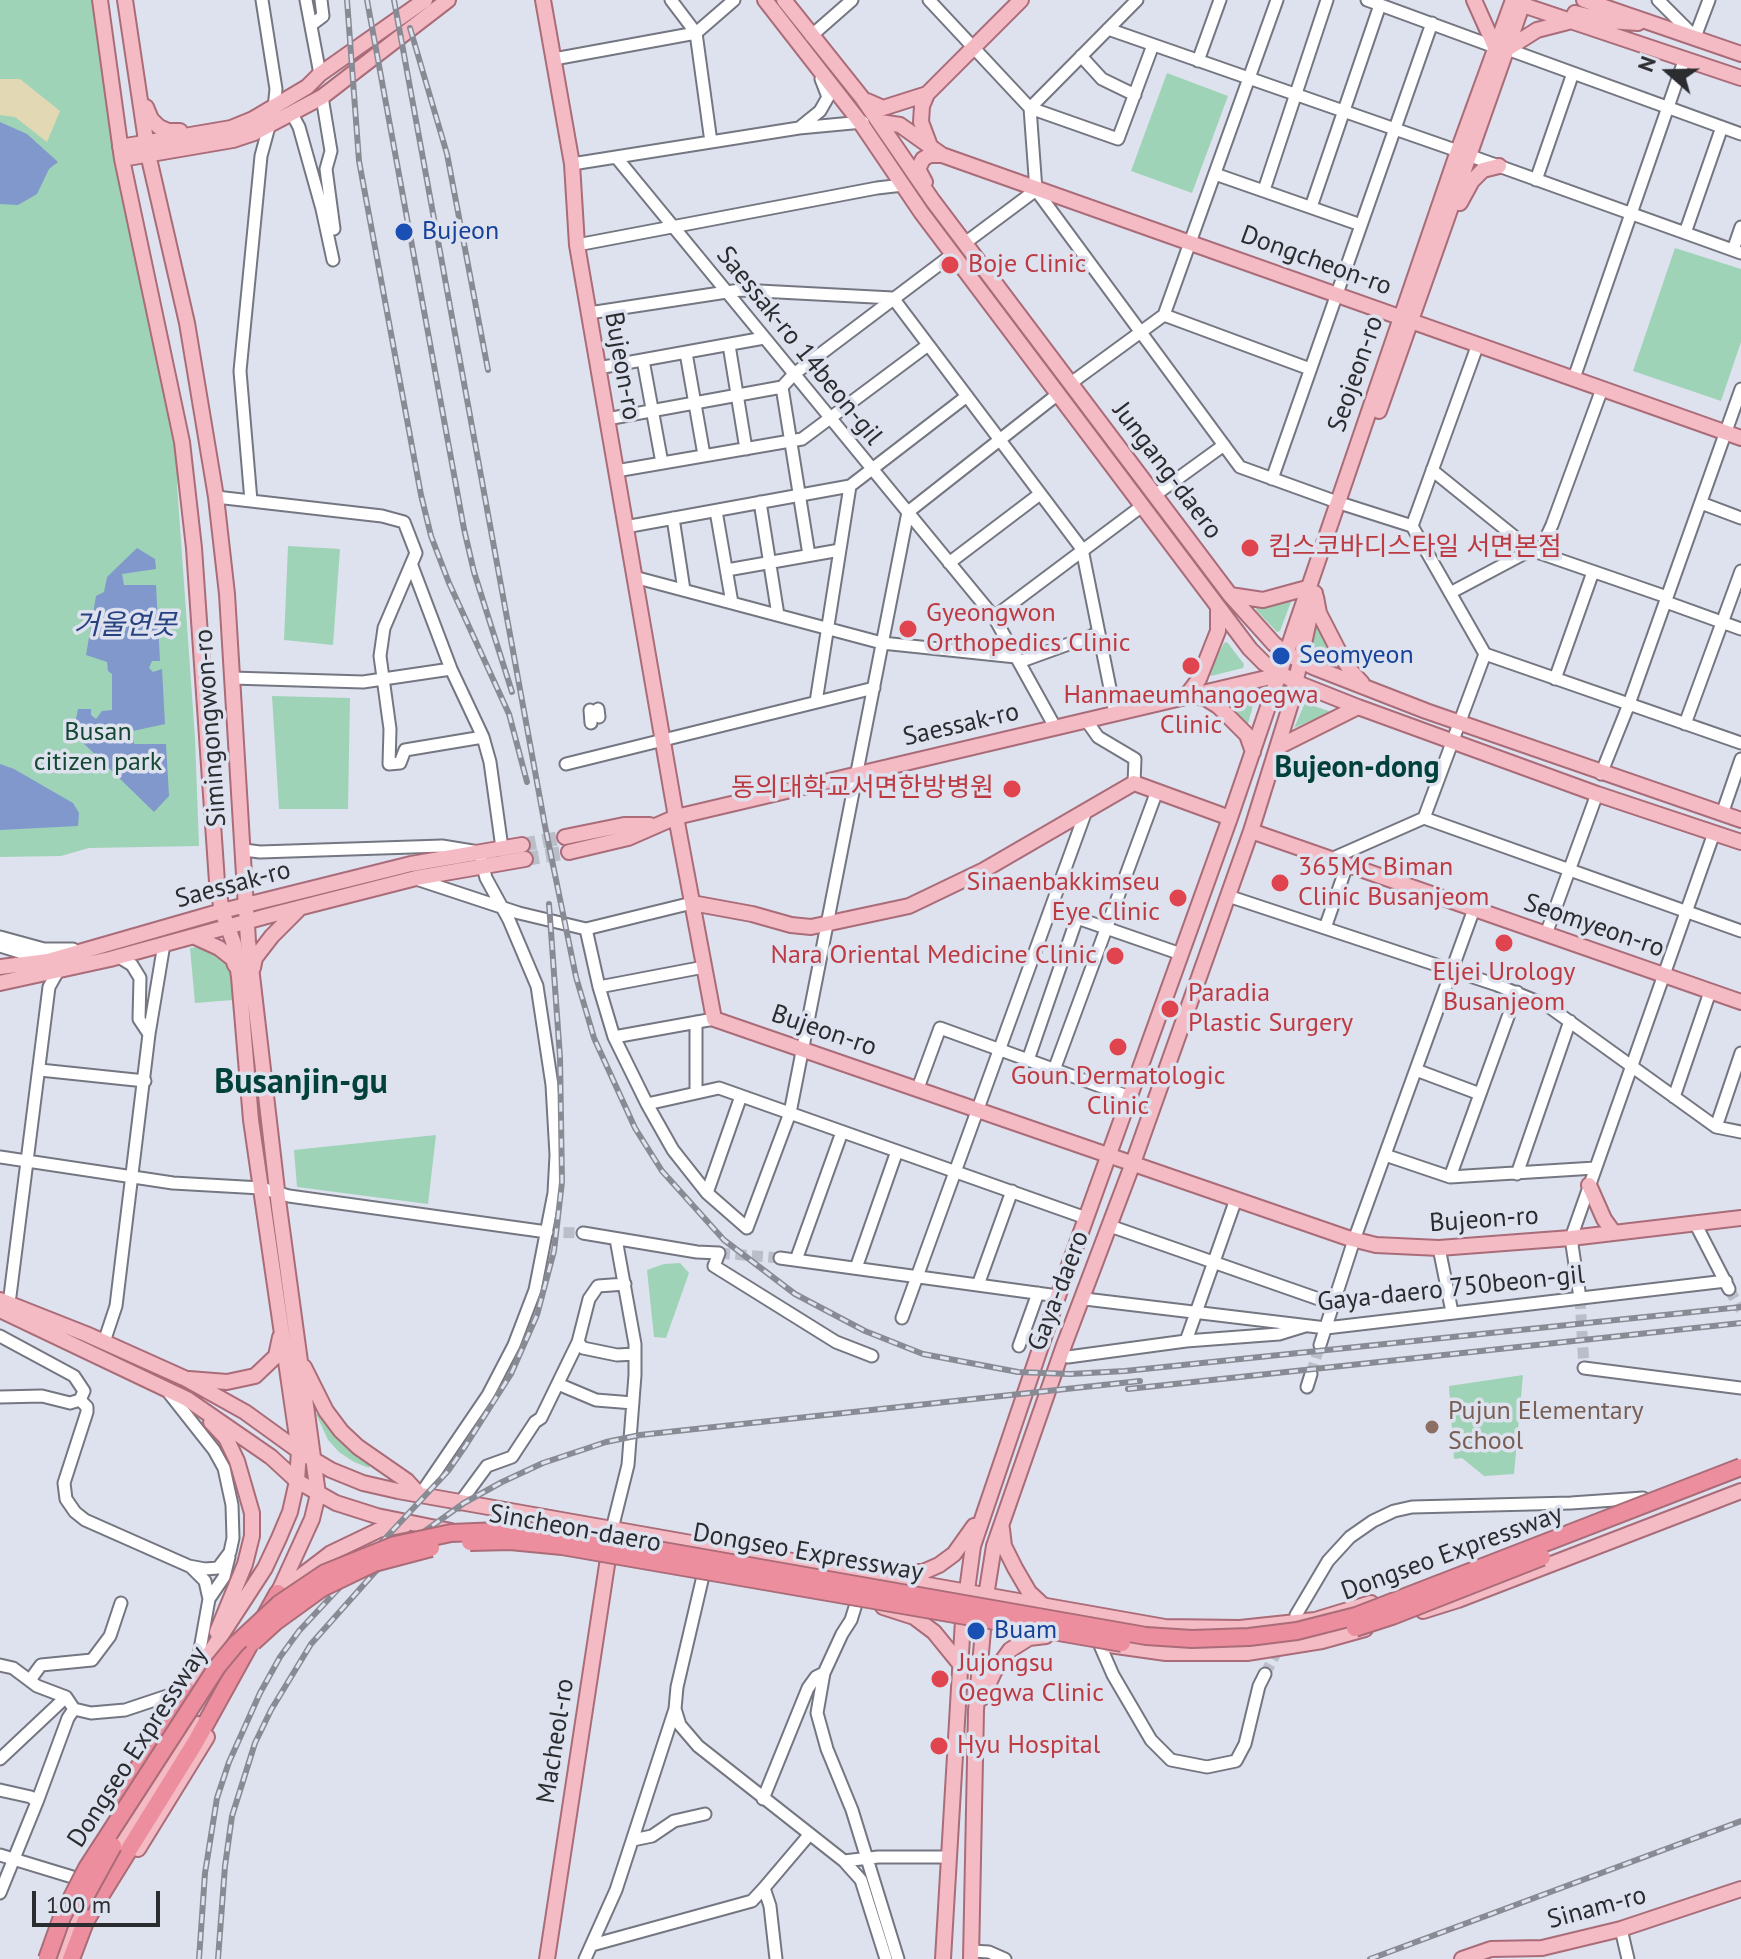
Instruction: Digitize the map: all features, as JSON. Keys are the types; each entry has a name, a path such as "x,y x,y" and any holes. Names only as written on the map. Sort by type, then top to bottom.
{"highway":[{"name":"Dongseo Expressway","path":"42,1959 87,1868 217,1667 262,1619 290,1596 325,1573 395,1545 451,1533 523,1530 601,1540 1146,1636 1192,1639 1249,1637 1297,1631 1368,1612 1741,1467"},
{"name":"Dongseo Expressway","path":"60,1959 71,1922 98,1872 205,1701 237,1659 275,1622 322,1588 374,1563 398,1556 473,1542 538,1543 1091,1639 1188,1650 1246,1648 1303,1641 1392,1616 1741,1479"},
{"path":"73,1959 85,1922 195,1743 278,1593"},
{"path":"42,1959 54,1911 117,1801 188,1691"}],"main road":[{"name":"Simingongwon-ro","path":"100,0 121,153 182,442 194,548 217,882 222,911 245,975 318,1494"},
{"name":"Simingongwon-ro","path":"125,0 147,148 187,323 216,497 227,594 248,921 245,975 251,1120 299,1451 297,1481 290,1512 265,1568 200,1668"},
{"path":"158,200 159,178 164,162 194,141 274,108 425,0"},
{"path":"121,153 194,141 233,140 268,126 322,97 448,0"},
{"name":"Bujeon-ro","path":"543,0 572,164 577,245 662,739 714,1019 1376,1245 1439,1248 1571,1238 1741,1218"},
{"name":"Jungang-daero","path":"765,0 860,122 953,254 1250,649 1279,675 1597,794 1741,842"},
{"name":"Jungang-daero","path":"784,0 863,99 933,201 1230,595 1264,634 1293,657 1459,724 1741,820"},
{"path":"933,201 918,169 923,159 937,153 924,134 921,122 927,94 1021,0"},
{"path":"1474,0 1501,48 1537,30 1577,23"},
{"path":"1584,0 1741,54"},
{"path":"1516,1 1741,78"},
{"name":"Seojeon-ro","path":"1279,675 1293,657 1311,591 1516,1"},
{"path":"1577,23 1573,17 1575,13 1631,24 1646,22"},
{"path":"863,99 883,108 927,94"},
{"path":"140,99 159,127 194,141"},
{"name":"Dongcheon-ro","path":"880,122 900,125 937,153 1036,190 1741,438"},
{"name":"Seojeon-ro","path":"1406,318 1445,227 1463,153"},
{"path":"1445,227 1472,181 1483,170 1499,166"},
{"path":"1230,595 1263,600 1311,591 1338,650 1350,670 1365,686"},
{"path":"1218,606 1218,631 1199,679 1187,695 1205,698 1218,706 1247,735 1253,752"},
{"name":"Gaya-daero","path":"972,1956 976,1710 986,1596 994,1546 1251,831 1291,703 1295,682 1293,657"},
{"name":"Saessak-ro","path":"567,844 628,838 654,824 676,817 1279,675"},
{"name":"Gaya-daero","path":"986,1507 1020,1382 1057,1301 1279,675"},
{"path":"1278,747 1358,707"},
{"path":"692,903 811,927 909,906 984,870 1134,783 1230,818"},
{"name":"Seomyeon-ro","path":"1251,831 1741,1002"},
{"name":"Saessak-ro","path":"0,967 53,966 119,957 416,878 481,859 502,848 523,852 481,859 411,864 222,911 105,945 53,966 0,983"},
{"path":"195,937 207,941 233,959 245,975 272,936 303,907"},
{"path":"1589,1185 1604,1219 1614,1233"},
{"path":"1046,1607 1029,1592 1004,1546 1002,1517 1044,1425 1095,1266"},
{"name":"Sincheon-daero","path":"3,1296 187,1399 271,1457 297,1481 354,1510 413,1524 856,1604 1166,1653 1247,1653 1322,1641 1458,1600 1741,1491"},
{"name":"Sincheon-daero","path":"0,1310 83,1341 104,1342 184,1378 256,1419 312,1459 363,1483 459,1504 1124,1621 1186,1628 1240,1628 1315,1620 1391,1597 1741,1459"},
{"path":"0,1320 83,1341"},
{"path":"184,1378 227,1382 255,1376 276,1356 282,1329"},
{"path":"298,1355 326,1411 341,1431 358,1447 407,1481 420,1495"},
{"path":"42,1959 79,1879 112,1827 200,1668 245,1564 252,1536 252,1513 237,1461 226,1438 187,1399"},
{"path":"73,1959 222,1710 312,1519 318,1494"},
{"path":"840,1571 923,1572 954,1554 986,1507"},
{"path":"943,1959 963,1620 973,1546 986,1507"},
{"path":"60,1959 100,1877 278,1593 331,1553 353,1541 379,1530 413,1524"},
{"name":"Macheol-ro","path":"547,1959 612,1529"},
{"path":"882,1607 914,1617 934,1632 960,1664"},
{"path":"976,1710 994,1672 1010,1650 1029,1638 1046,1636"},
{"name":"Sinam-ro","path":"1462,1959 1542,1948 1621,1929 1741,1889"}],"street":[{"path":"251,501 240,371 261,156 276,89 262,0"},
{"path":"306,0 320,74"},
{"path":"311,25 323,16 321,0"},
{"path":"671,0 696,33 711,142"},
{"path":"554,59 696,33 734,0"},
{"path":"811,36 852,0"},
{"path":"929,0 1030,108 1118,139 1153,45"},
{"path":"1137,0 1030,108 1036,190 1240,467 1412,526 1485,654 1741,743"},
{"path":"1198,61 1220,0"},
{"path":"1071,383 1164,315 1277,0"},
{"path":"1264,190 1327,0"},
{"path":"1367,0 1741,134"},
{"path":"1658,0 1695,37 1709,0"},
{"path":"1311,207 1380,5"},
{"path":"1272,479 1432,23"},
{"path":"1108,29 1737,252 1741,227"},
{"path":"1081,56 1102,79 1135,95"},
{"path":"1574,378 1685,58"},
{"path":"799,128 820,111 828,97 812,60"},
{"path":"1536,180 1573,73"},
{"path":"322,97 331,151 326,169 334,229"},
{"path":"292,114 299,127 333,260"},
{"path":"572,164 799,128 880,122"},
{"path":"1685,233 1722,127"},
{"name":"Saessak-ro 14beon-gil","path":"616,157 994,617 1055,727"},
{"path":"1215,174 1361,225"},
{"path":"577,245 903,185"},
{"path":"965,243 1036,190"},
{"path":"607,419 782,387 794,374 953,254"},
{"path":"589,313 725,291 893,298"},
{"path":"893,298 1082,549 1115,713"},
{"path":"1164,315 1310,369"},
{"path":"598,368 764,338"},
{"path":"1412,526 1478,344"},
{"path":"729,345 746,449"},
{"path":"616,471 802,439 928,345"},
{"path":"686,353 704,455"},
{"path":"643,360 662,463"},
{"path":"782,387 809,555"},
{"path":"1450,593 1535,551 1552,525 1602,389"},
{"path":"1601,774 1741,389"},
{"path":"586,929 614,1037 647,1104 673,1150 707,1193 747,1228 790,1113 908,512 1058,394"},
{"path":"625,527 850,486 967,396"},
{"path":"1155,495 1224,445"},
{"path":"1432,470 1535,551 1741,629"},
{"path":"816,702 850,486"},
{"path":"949,563 1040,494"},
{"path":"216,497 382,516 404,522 416,553 384,628 380,656 390,729 389,764 400,763 405,750 483,737"},
{"path":"760,502 778,615"},
{"path":"1701,503 1741,518"},
{"path":"994,617 1142,506"},
{"path":"716,511 732,603"},
{"path":"673,518 684,590"},
{"path":"727,570 840,550"},
{"path":"412,566 451,669 483,737 490,762 502,848"},
{"path":"1685,724 1741,571"},
{"path":"1555,679 1593,572"},
{"path":"634,577 882,643 1018,659 1099,633"},
{"path":"1424,818 1485,654"},
{"path":"232,678 384,681 451,669"},
{"path":"566,764 874,688"},
{"path":"1086,720 1098,737 1135,759 1134,783"},
{"path":"1722,814 1741,759"},
{"path":"1054,1070 1157,791"},
{"path":"1546,934 1597,794"},
{"path":"902,1318 1086,811"},
{"path":"1331,859 1424,818 1741,931"},
{"path":"1580,1298 1571,1238 1714,833"},
{"name":"Saessak-ro","path":"244,850 442,846 481,859"},
{"path":"420,1495 488,1395 514,1345 535,1290 554,1193 556,1155 552,1085 537,986 481,859"},
{"path":"1325,928 1347,865"},
{"path":"416,878 561,925 586,929 692,903"},
{"path":"1228,896 1517,992 1548,1006 1716,1127 1741,1132"},
{"path":"1051,909 1181,954"},
{"path":"1320,1345 1354,1240 1474,909"},
{"path":"1028,1060 1077,918"},
{"path":"0,937 44,949 105,945"},
{"name":"Saessak-ro","path":"104,1342 116,1306 149,1034 164,944"},
{"path":"0,946 53,966 28,1161 3,1296"},
{"name":"Saessak-ro","path":"119,957 132,965 140,978 139,1019 149,1034"},
{"path":"599,987 704,967"},
{"path":"1450,1177 1517,992"},
{"path":"1674,1097 1710,992"},
{"name":"Bujeon-ro","path":"614,1037 714,1019"},
{"path":"1517,1174 1570,1021"},
{"path":"696,1022 696,1093"},
{"path":"918,1088 940,1028 1130,1097"},
{"path":"1716,1127 1741,1053"},
{"path":"40,1070 145,1081"},
{"path":"1416,1070 1481,1091"},
{"path":"647,1104 719,1088 1086,1218"},
{"path":"707,1193 741,1096"},
{"path":"796,1260 842,1132"},
{"path":"856,1268 897,1151"},
{"path":"1385,1155 1450,1177 1595,1168"},
{"path":"0,1157 173,1183 261,1188 289,1196 547,1232"},
{"path":"978,1285 1012,1191"},
{"path":"1186,1341 1236,1199"},
{"name":"Gaya-daero 750beon-gil","path":"1085,1299 1326,1328 1580,1298 1728,1285 1695,1223"},
{"path":"1110,1226 1333,1304"},
{"path":"583,1233 719,1253 714,1266 836,1342 872,1356"},
{"path":"612,1529 628,1465 635,1354 616,1239"},
{"path":"1439,1248 1452,1312"},
{"path":"780,1258 1038,1293 1057,1301"},
{"path":"459,1504 487,1466 512,1457 535,1422 541,1418 578,1342 589,1299 598,1286 625,1284"},
{"path":"1019,1346 1038,1293"},
{"path":"1068,1357 1186,1341 1279,1334 1307,1325"},
{"path":"0,1336 74,1376 84,1391 80,1400 70,1403 42,1396 0,1397"},
{"path":"578,1342 583,1348 617,1355 635,1354"},
{"path":"1584,1368 1741,1388"},
{"path":"1307,1387 1311,1374"},
{"path":"558,1384 596,1400 633,1403"},
{"path":"163,1386 214,1450 224,1468 233,1514 233,1538 224,1577 209,1599"},
{"path":"80,1400 87,1407 87,1412 64,1483 66,1499 85,1520 189,1566 218,1568 230,1552"},
{"path":"1296,1615 1315,1580 1350,1537 1394,1511 1412,1507 1643,1498"},
{"path":"0,1665 13,1668 66,1697 74,1709 91,1713 125,1710 188,1691 199,1655 209,1599 205,1581 189,1566"},
{"path":"585,1959 616,1890 675,1709 677,1687 703,1576"},
{"path":"30,1680 41,1665 92,1660 110,1636 121,1603"},
{"path":"856,1604 824,1673 817,1713 898,1959"},
{"path":"1099,1643 1113,1675 1151,1740 1171,1760 1207,1767 1236,1761 1245,1744 1259,1686 1265,1674"},
{"path":"763,1799 808,1688 816,1677 824,1673"},
{"path":"0,1759 66,1697"},
{"path":"0,1893 74,1709"},
{"path":"675,1709 680,1725 698,1746 844,1861 861,1880 886,1959"},
{"path":"0,1790 31,1797 37,1802"},
{"path":"633,1840 652,1836 674,1821 705,1814"},
{"path":"592,1945 752,1901 809,1835"},
{"path":"0,1855 79,1879"},
{"path":"844,1861 949,1857"},
{"path":"764,1888 770,1906 776,1959"},
{"path":"1621,1929 1628,1959"},
{"path":"972,1956 989,1952 1005,1959"}],"green space":[{"name":"Busan citizen park","path":"0,0 96,0 111,126 179,468 177,484 195,738 199,846 89,848 61,856 0,857"},
{"path":"1167,73 1228,96 1192,193 1131,171"},
{"path":"1675,248 1741,269 1741,342 1721,401 1633,371"},
{"path":"288,546 340,549 333,645 284,640"},
{"path":"1288,600 1291,602 1277,632 1256,610 1257,607"},
{"path":"1316,622 1337,657 1335,659 1311,650"},
{"path":"1227,642 1244,664 1243,668 1211,676 1209,673"},
{"path":"272,696 350,698 348,809 279,809"},
{"path":"1255,699 1247,727 1223,703"},
{"path":"1305,703 1329,711 1294,728"},
{"path":"206,946 230,962 233,1000 195,1003 190,948"},
{"path":"436,1135 428,1204 297,1187 294,1150"},
{"path":"680,1263 689,1273 666,1338 654,1337 647,1270"},
{"path":"1523,1375 1514,1474 1484,1476 1462,1458 1454,1459 1449,1386"},
{"path":"321,1412 349,1448 370,1464 369,1468 339,1452 328,1440 316,1414"}],"sand":[{"path":"0,79 20,79 60,111 47,142 15,117 0,115"}],"water":[{"path":"0,122 27,134 58,162 49,169 37,194 18,205 0,204"},
{"name":"거울연못","path":"137,548 155,559 156,569 122,574 124,585 156,585 160,661 152,661 149,668 153,672 162,669 165,724 133,731 134,744 166,744 169,796 154,812 73,733 78,709 91,709 91,715 96,719 102,711 112,710 112,674 108,671 107,662 86,655 96,596 104,592 107,577"},
{"path":"0,764 73,803 79,813 78,826 0,830"}],"tunnel":[{"path":"522,845 565,837"},
{"path":"525,859 569,852"},
{"path":"547,1232 583,1233"},
{"path":"719,1253 780,1258"},
{"path":"1729,1289 1741,1310"},
{"path":"1580,1298 1584,1368"},
{"path":"1311,1374 1320,1345"},
{"path":"1265,1674 1281,1644"}],"railway":[{"path":"347,0 359,161 421,495 431,536 449,583 509,714 527,782"},
{"path":"367,0 464,529 474,572 512,692"},
{"path":"394,0 545,826 576,977 594,1038 635,1128 662,1171 724,1240 795,1294 865,1331 923,1354 1018,1372 1070,1374 1125,1371 1741,1307"},
{"path":"410,28 447,154 488,370"},
{"path":"199,1959 205,1873 217,1798 229,1762 260,1693 299,1631 448,1471 511,1374 537,1315 554,1251 562,1182 560,1057 549,904"},
{"path":"1128,1389 1741,1323"},
{"path":"218,1959 232,1816 255,1743 271,1710 311,1644 375,1572 411,1541 464,1503 543,1463 606,1442 640,1435 1140,1381"},
{"path":"1370,1959 1741,1821"}],"place":[{"name":"Bujeon","path":"404,232"},
{"name":"Boje Clinic","path":"950,265"},
{"name":"킴스코바디스타일 서면본점","path":"1250,548"},
{"name":"Gyeongwon Orthopedics Clinic","path":"908,629"},
{"name":"Seomyeon","path":"1281,656"},
{"name":"Hanmaeumhangoegwa Clinic","path":"1191,666"},
{"name":"동의대학교서면한방병원","path":"1012,789"},
{"name":"365MC Biman Clinic Busanjeom","path":"1280,883"},
{"name":"Sinaenbakkimseu Eye Clinic","path":"1178,898"},
{"name":"Eljei Urology Busanjeom","path":"1504,943"},
{"name":"Nara Oriental Medicine Clinic","path":"1115,956"},
{"name":"Paradia Plastic Surgery","path":"1170,1009"},
{"name":"Goun Dermatologic Clinic","path":"1118,1047"},
{"name":"Pujun Elementary School","path":"1432,1427"},
{"name":"Buam","path":"976,1631"},
{"name":"Jujongsu Oegwa Clinic","path":"940,1679"},
{"name":"Hyu Hospital","path":"939,1746"}],"district":[{"name":"Bujeon-dong","path":"1357,768"},
{"name":"Busanjin-gu","path":"301,1083"}]}
